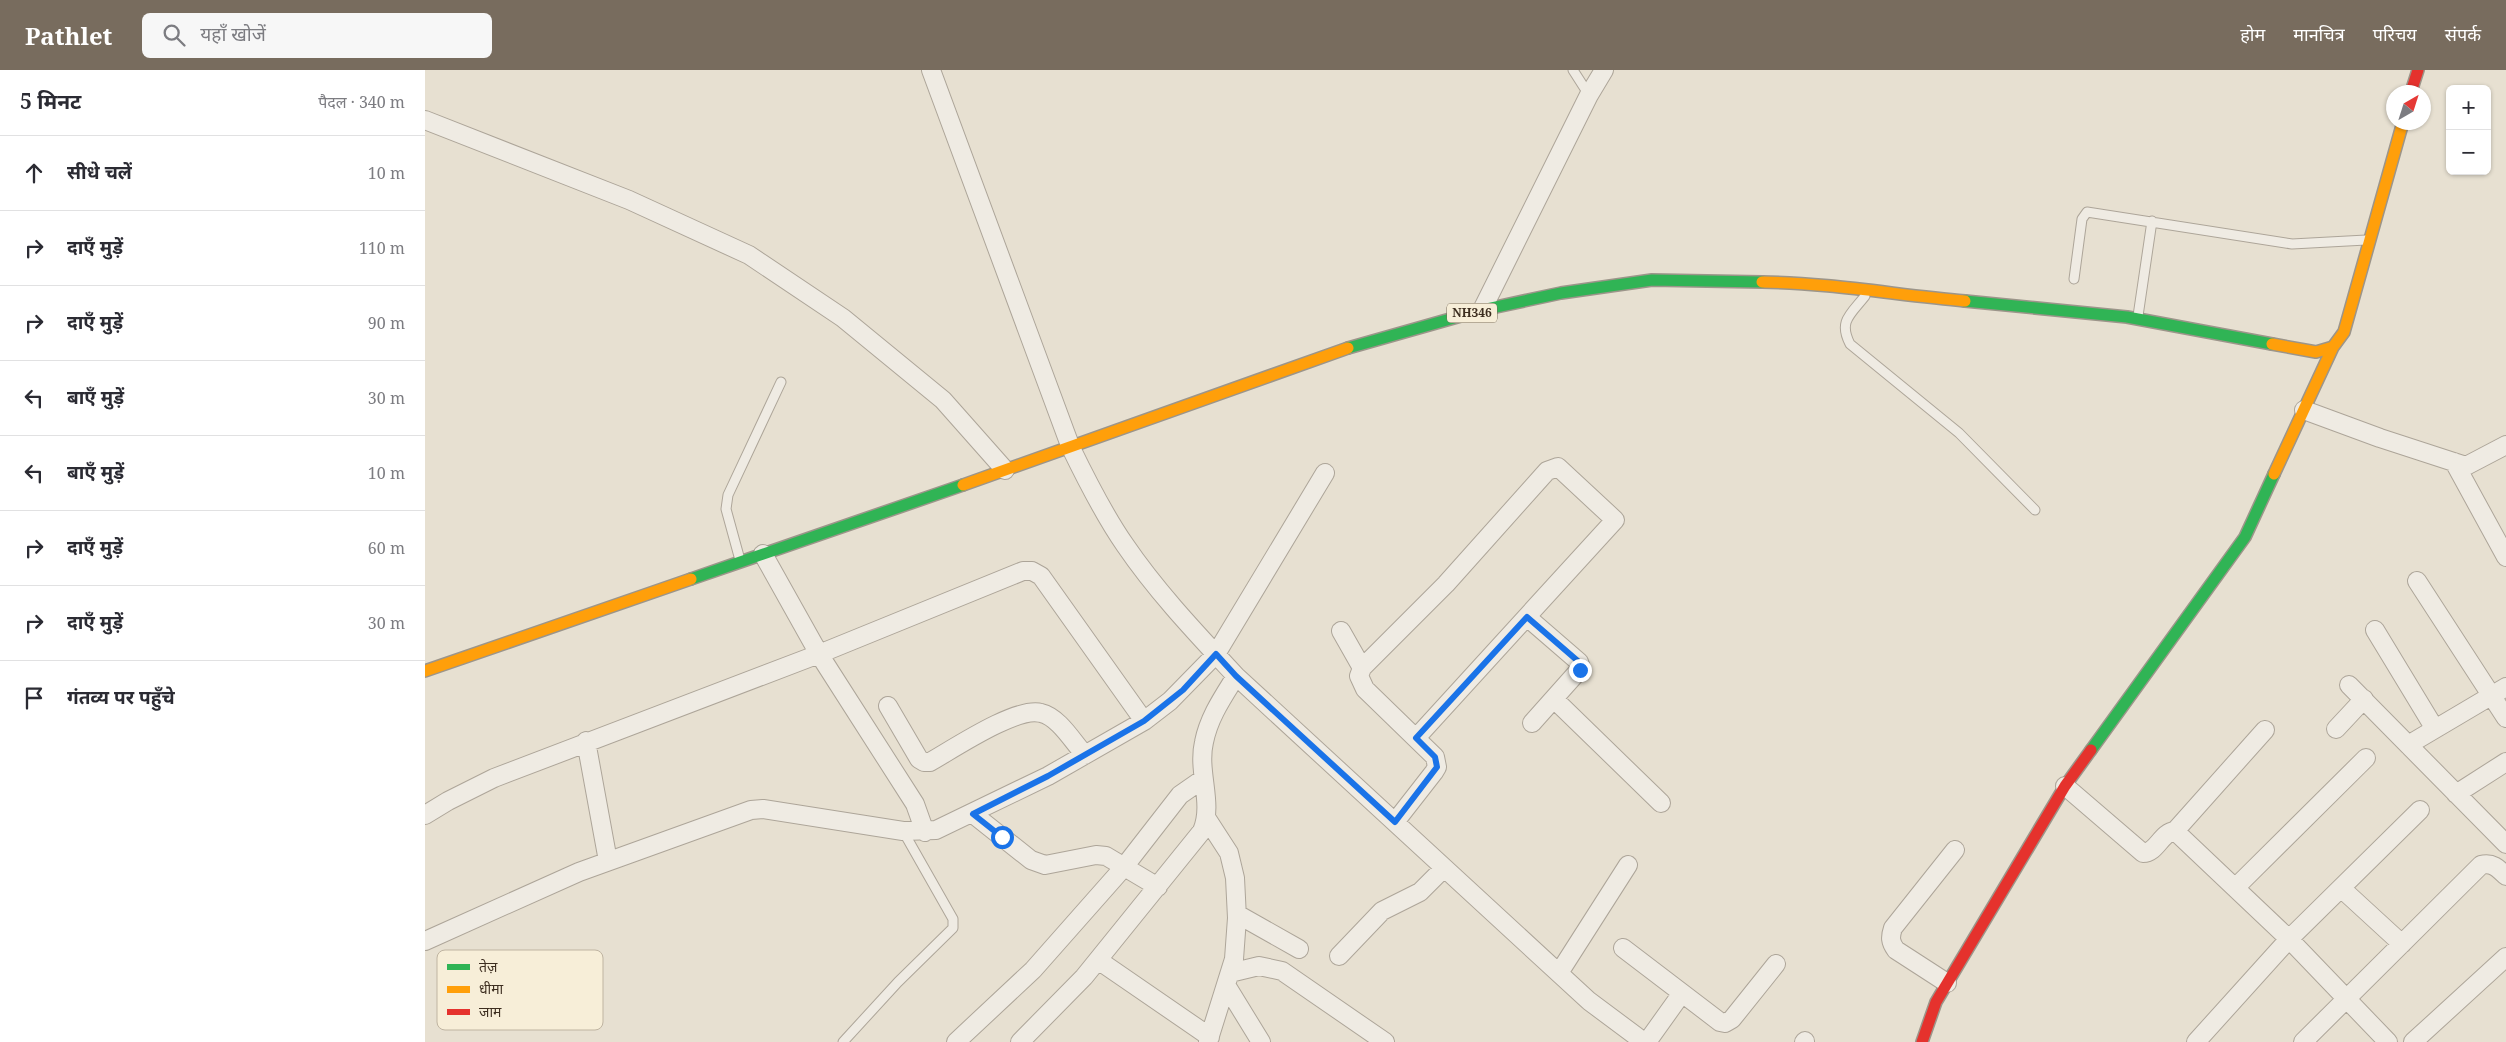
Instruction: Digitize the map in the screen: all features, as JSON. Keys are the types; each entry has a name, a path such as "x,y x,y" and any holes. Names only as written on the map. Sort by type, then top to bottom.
{"main road":[{"path":"2413,85 2418,70"},
{"path":"1922,1042 1936,1002 2065,786 2245,537 2333,347 2344,332 2401,130"},
{"name":"NH346","path":"425,670 1071,448 1325,354 1482,310 1561,293 1652,280 1811,282 1869,292 2137,319 2316,352 2333,347"}],"street":[{"path":"931,70 1071,448 1084,475 1125,545 1193,631 1236,676 1589,1001 1645,1042 1682,993"},
{"path":"1482,310 1589,94 1604,70"},
{"path":"425,120 629,200 749,254 843,318 943,400 1005,470"},
{"path":"2304,410 2380,438 2466,466 2506,445"},
{"path":"2454,462 2506,556"},
{"path":"1395,822 1437,767 1435,757 1365,689 1359,676 1362,668 1446,584 1547,471 1558,467 1615,520 1416,738"},
{"path":"425,941 579,872 736,814 757,809 903,831 925,832 941,828 973,814 1085,755 1144,721 1183,690 1216,654 1325,473"},
{"path":"763,554 819,654 915,804 925,832"},
{"path":"425,815 447,801 494,778 586,741 819,654 1023,571 1032,571 1041,576 1144,721"},
{"path":"2417,581 2506,718"},
{"path":"1527,617 1581,664 1580,670 1532,723"},
{"path":"2375,630 2435,729"},
{"path":"1341,631 1362,668"},
{"path":"1098,960 1209,1040 1234,959 1237,914 1235,878 1229,853 1207,819 1203,779 1203,743 1215,709 1236,676"},
{"path":"2349,684 2506,844"},
{"path":"2409,745 2506,686"},
{"path":"1554,699 1661,803"},
{"path":"2336,729 2364,699"},
{"path":"888,706 919,759 924,762 930,762 985,730 1027,712 1041,712 1052,718 1085,755"},
{"path":"2065,786 2143,853 2150,852 2169,832 2175,831 2265,730"},
{"path":"586,741 608,861"},
{"path":"2235,888 2365,758"},
{"path":"2456,794 2506,762"},
{"path":"956,1042 1033,970 1124,867 1180,795 1203,779"},
{"path":"2196,1042 2289,939 2420,810"},
{"path":"973,814 1031,860 1045,865 1096,855 1106,856 1158,887"},
{"path":"1020,1042 1098,960 1191,846 1207,819"},
{"path":"2175,831 2289,939 2388,1042"},
{"path":"1947,983 1896,950 1891,944 1890,936 1893,928 1955,850"},
{"path":"2303,1042 2481,865 2488,863 2506,876"},
{"path":"1559,973 1628,865"},
{"path":"1339,956 1382,911 1420,892 1444,868"},
{"path":"2341,888 2402,944"},
{"path":"1237,914 1299,949"},
{"path":"1623,948 1719,1022 1725,1023 1732,1019 1776,964"},
{"path":"2413,1042 2506,957"},
{"path":"1228,979 1259,966 1282,971 1385,1042"},
{"path":"1228,979 1261,1042"}],"lane":[{"path":"1573,70 1589,94"},
{"path":"2073,279 2082,219 2087,212 2293,244 2370,240"},
{"path":"2137,319 2152,221"},
{"path":"1869,292 1845,321 1844,333 1850,344 1959,433 2035,510"},
{"path":"740,562 726,509 728,495 781,382"},
{"path":"843,1042 898,982 953,928 953,918 903,831"}],"traffic: fast":[{"path":"1348,348 1482,310 1561,293 1652,280 1762,282"},
{"path":"1965,301 2127,317 2272,344"},
{"path":"2091,750 2245,537 2274,474"},
{"path":"691,579 963,485"}],"traffic: slow":[{"path":"2272,344 2316,352 2333,347 2344,332 2401,130"},
{"path":"1762,282 1838,287 1965,301"},
{"path":"2274,474 2333,347"},
{"path":"963,485 1348,348"},
{"path":"425,671 691,579"}],"traffic: jam":[{"path":"2413,85 2418,70"},
{"path":"1922,1042 1936,1002 2065,786 2091,750"}],"route":[{"path":"1002,837 973,814 1048,776 1144,721 1195,679 1216,654 1236,676 1395,822 1437,767 1435,757 1416,738 1527,617 1579,662 1581,664 1580,670"}]}
